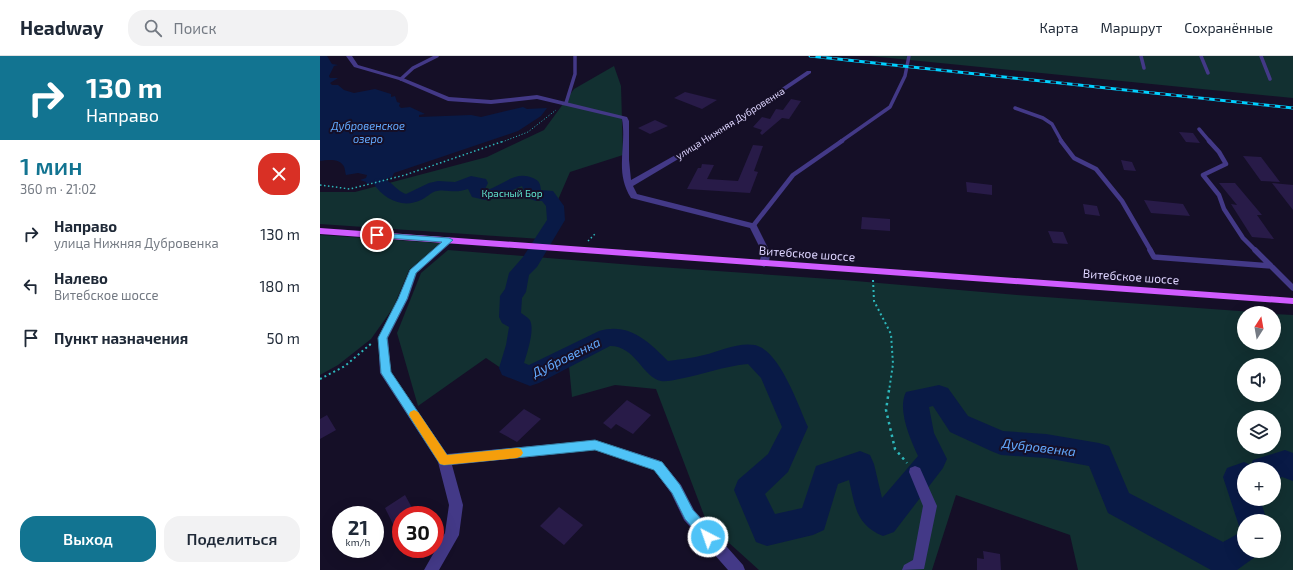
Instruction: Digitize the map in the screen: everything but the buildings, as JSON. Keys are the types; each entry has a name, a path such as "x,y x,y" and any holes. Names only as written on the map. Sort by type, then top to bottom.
{"main road":[{"name":"Витебское шоссе","path":"320,232 1293,301"}],"street":[{"path":"349,56 356,66 400,79 448,98 491,102 537,97 625,118 625,162 629,185 634,196 753,226 766,252 764,264"},
{"name":"улица Нижняя Дубровенка","path":"629,185 720,132 809,72"},
{"path":"431,570 452,535 456,505 444,460 386,373 382,338 403,299 413,272 449,240"},
{"path":"444,460 595,445 658,466 676,489 689,515 738,570"},
{"path":"909,570 919,564 930,506 915,472"}],"lane":[{"path":"400,79 412,68 437,56"},
{"path":"566,103 575,74 575,56"},
{"path":"753,226 793,175 890,107 905,76 909,56"},
{"path":"1141,56 1144,68"},
{"path":"1201,56 1208,73"},
{"path":"1261,56 1270,79"},
{"path":"1015,108 1043,118 1052,124 1064,146 1074,158 1096,168 1122,201 1154,257 1271,266"},
{"path":"1199,129 1219,152 1226,164 1203,175 1219,195 1224,209 1243,238 1293,288"}],"path":[{"path":"320,185 350,189 405,175 481,150 528,132 566,103"},
{"path":"588,241 596,233"},
{"path":"873,271 874,301 890,334 893,364 886,410 895,449 915,472"},
{"path":"320,379 345,366 372,343 382,338"}],"green space":[{"path":"870,56 1293,56 1293,98"},
{"name":"Красный Бор","path":"614,66 621,86 623,155 570,172 541,239 320,224 320,192 355,192 487,157 544,130 574,89"},
{"path":"320,235 441,243 409,270 393,308 371,339 338,365 320,375"},
{"path":"448,250 1237,311 1237,350 1281,350 1281,314 1293,315 1293,570 1078,570 1070,535 956,495 932,570 759,570 707,523 656,389 615,385 572,397 569,366 523,383 486,358 418,406 397,333 421,273"}],"water":[{"name":"Дубровенское озеро","path":"320,56 327,56 332,64 338,65 334,66 329,76 330,78 338,78 330,83 332,85 338,85 344,90 354,93 375,89 391,94 391,97 395,96 397,102 400,103 399,106 401,108 410,107 425,114 419,115 419,117 471,115 481,117 523,107 527,109 547,108 541,116 518,131 394,173 392,177 367,184 366,182 360,180 366,178 367,175 358,173 346,175 344,166 338,161 320,161"}],"waterway":[{"name":"Дубровенка","path":"381,183 395,195 400,198 407,199 435,186 457,187 474,181 480,183 476,189 478,193 485,195 492,194 518,181 525,181 532,184 533,194 536,196 547,195 555,206 556,220 530,262 519,273 515,292 511,296 510,317 521,324 518,345 511,368 530,376 607,337 620,337 642,349 663,372 703,365 731,356 753,354 771,372 795,427 778,463 748,490 767,531 813,520 826,475 860,464 870,508 883,521 933,459 921,434 915,399 939,395 959,424 1001,443 1046,446 1099,455 1118,503 1224,560 1237,551"},
{"name":"Дубровенка","path":"1281,464 1285,463 1293,468"},
{"name":"Дубровенка","path":"1247,506 1250,514"}],"railway":[{"path":"810,56 1293,108"}],"slow traffic":[{"path":"414,415 444,460 517,453"}],"route":[{"path":"377,235 449,240 430,255 413,272 403,299 382,338 386,373 444,460 595,445 658,466 676,489 689,515 708,537"}]}
